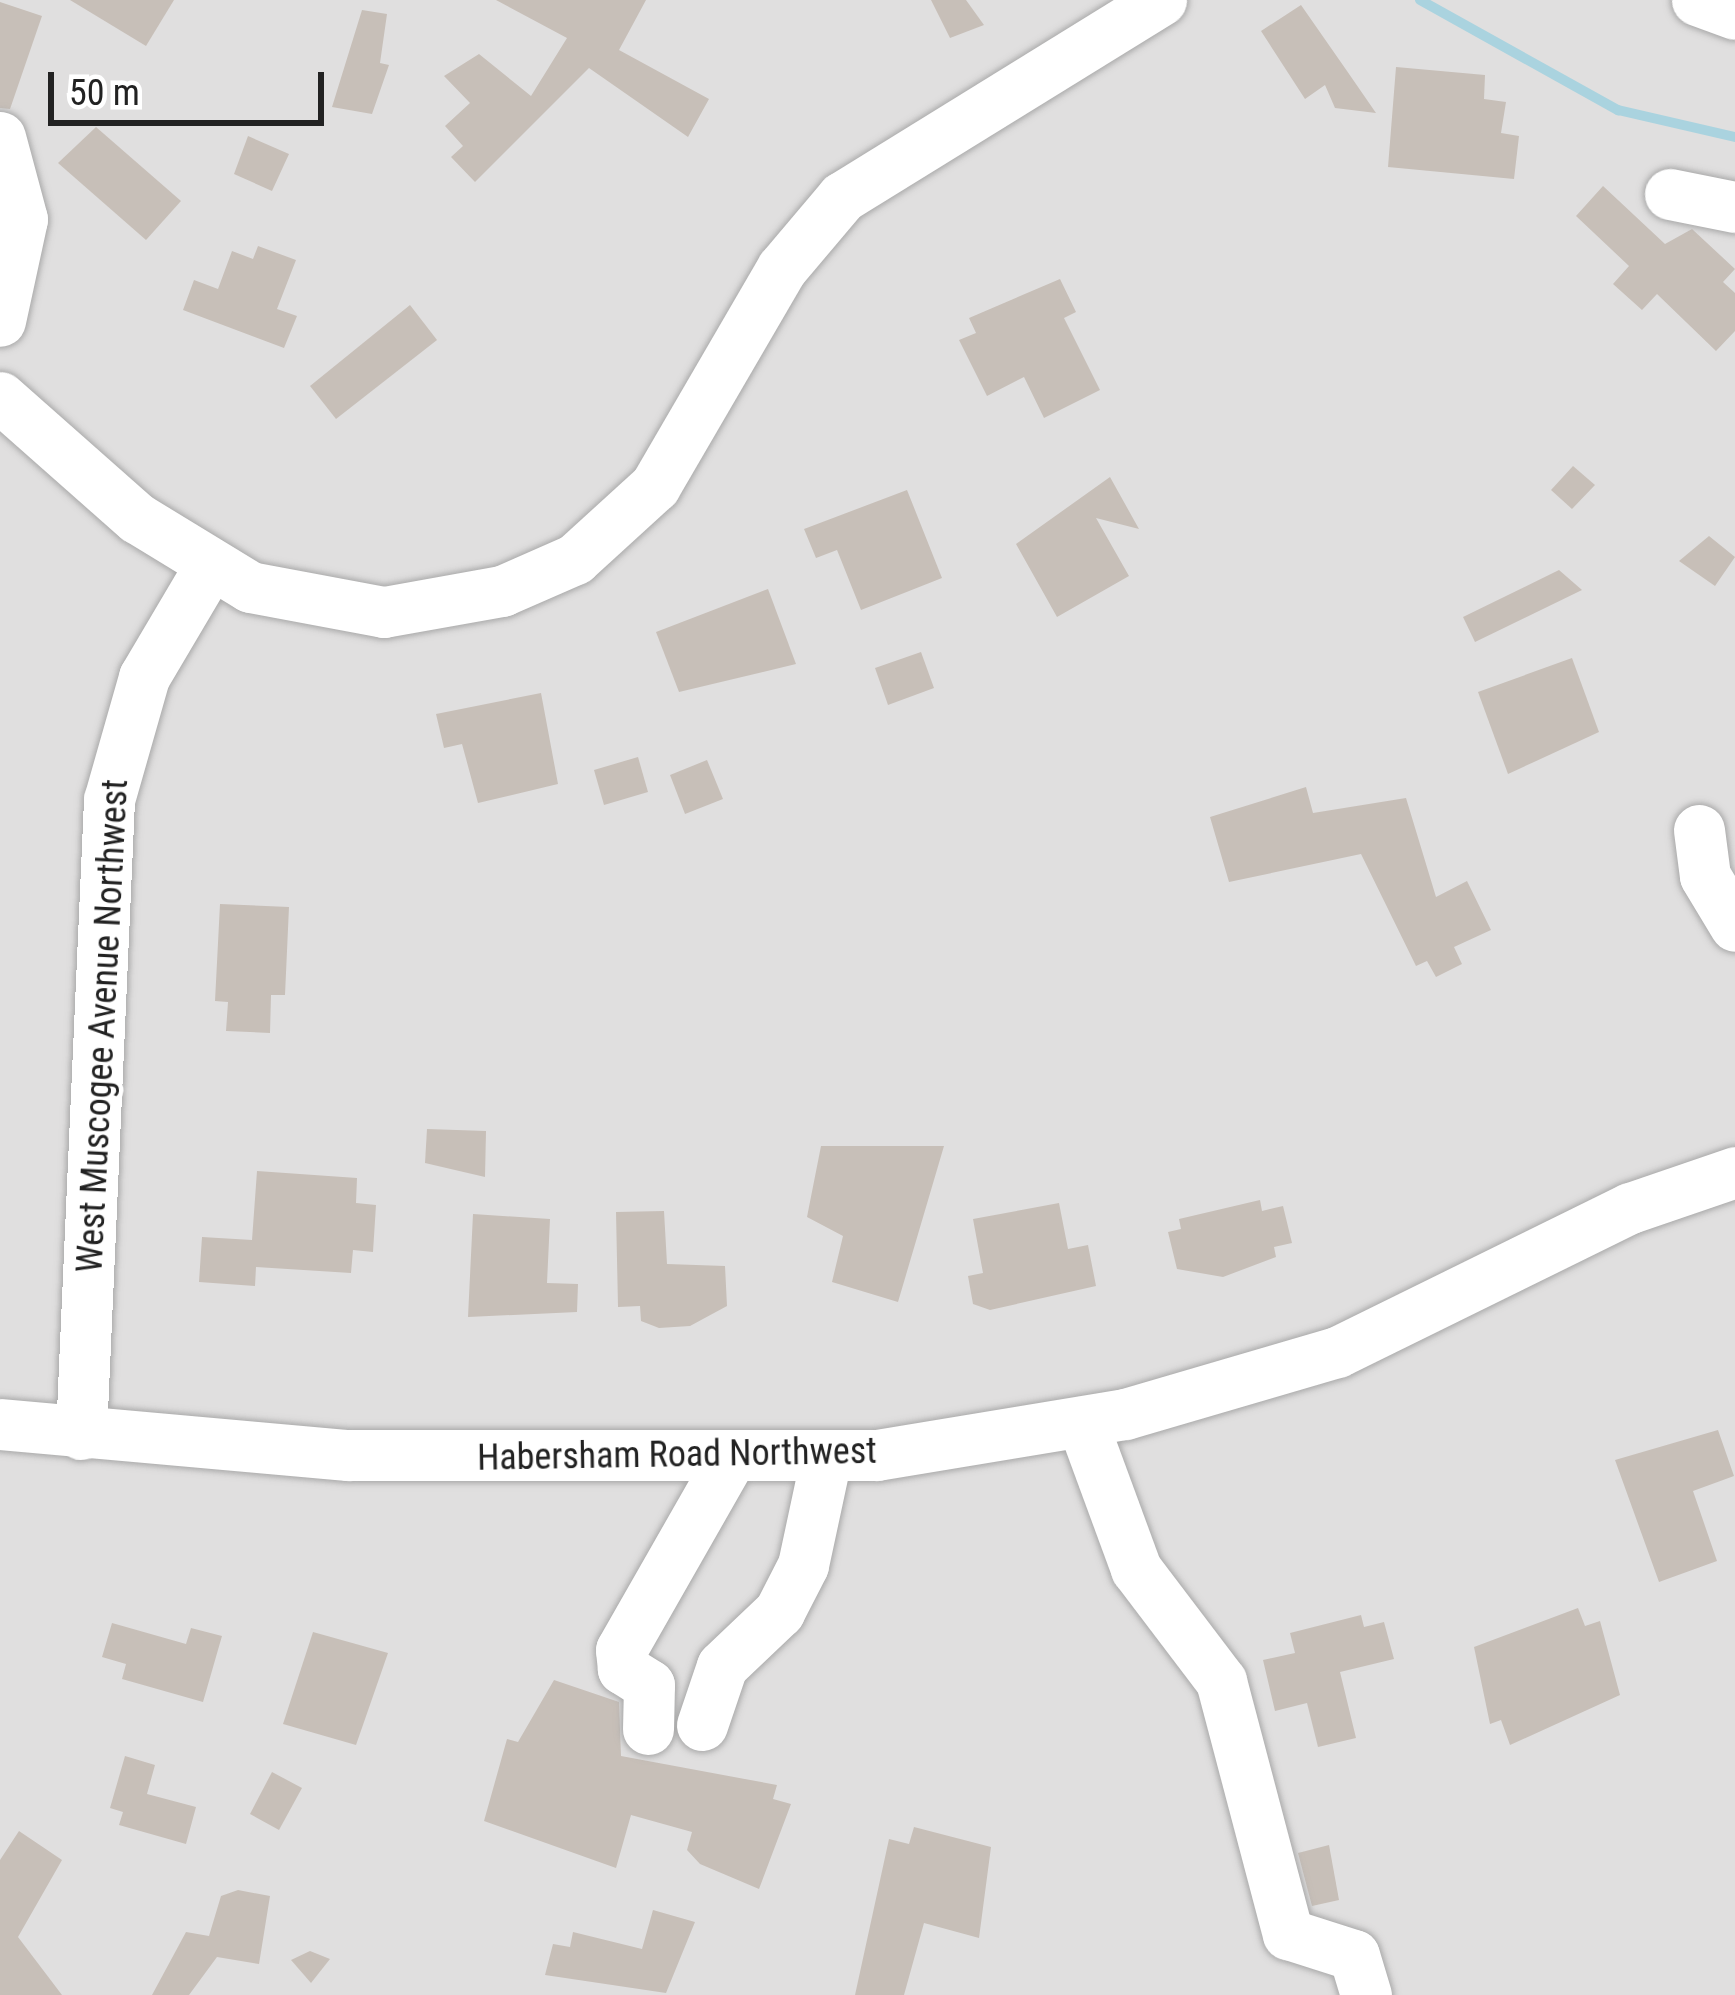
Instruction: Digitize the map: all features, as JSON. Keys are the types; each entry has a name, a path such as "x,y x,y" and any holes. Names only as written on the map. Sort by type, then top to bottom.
{"street":[{"path":"0,397 209,567 294,602 384,612 502,591 575,559 655,486 782,268 842,197 1161,0"},
{"path":"1697,0 1735,14"},
{"path":"0,137 22,219 0,321"},
{"path":"1670,194 1735,207"},
{"name":"West Muscogee Avenue Northwest","path":"81,1434 110,800 144,677 209,567"},
{"path":"1699,830 1705,876 1735,926"},
{"name":"Habersham Road Northwest","path":"0,1424 349,1455 729,1461 826,1458 1082,1422 1337,1352 1630,1208 1735,1172"},
{"path":"1082,1422 1136,1568 1221,1681 1288,1934 1354,1955 1366,1995"},
{"path":"702,1725 722,1666 779,1612 803,1565 826,1458"},
{"path":"648,1729 649,1685 622,1669 621,1650 729,1461"}],"shaded area":[{"path":"0,0 1735,0 1735,1995 0,1995"}],"building":[{"path":"70,0 174,0 146,46"},
{"path":"496,0 646,0 619,50 709,99 688,137 589,68 475,182 451,157 463,146 445,126 470,103 444,76 479,54 531,96 567,38"},
{"path":"931,0 966,0 984,25 950,38"},
{"path":"0,2 42,16 10,109 0,108"},
{"path":"1301,5 1376,113 1335,108 1325,85 1305,99 1261,31"},
{"path":"362,10 387,14 380,63 389,65 372,114 332,107"},
{"path":"1396,67 1485,75 1484,99 1506,102 1501,133 1519,136 1514,179 1388,167"},
{"path":"96,127 181,201 146,240 58,163"},
{"path":"248,136 289,154 272,191 234,174"},
{"path":"1603,186 1665,244 1692,229 1735,269 1723,282 1735,293 1735,331 1716,351 1657,294 1642,310 1613,284 1629,266 1576,216"},
{"path":"258,246 296,260 277,309 297,316 284,348 183,310 194,280 218,289 232,251 253,259"},
{"path":"1060,279 1076,312 1064,318 1100,390 1044,418 1024,377 987,396 959,340 976,333 969,318"},
{"path":"410,305 437,340 336,419 310,386"},
{"path":"1573,466 1595,485 1572,509 1551,490"},
{"path":"1110,477 1139,529 1096,518 1129,576 1057,617 1016,544"},
{"path":"907,490 942,578 861,610 837,550 816,558 804,529"},
{"path":"1709,536 1735,557 1715,586 1679,561"},
{"path":"1559,570 1582,590 1475,642 1463,617"},
{"path":"768,589 796,664 679,692 656,632"},
{"path":"921,652 934,688 888,705 875,668"},
{"path":"1572,658 1599,732 1508,774 1478,692"},
{"path":"541,693 558,784 478,803 462,744 444,748 436,714"},
{"path":"638,757 648,792 604,805 594,770"},
{"path":"707,760 723,799 685,814 670,775"},
{"path":"1306,787 1313,813 1406,798 1436,897 1467,881 1491,930 1454,947 1462,964 1436,977 1427,961 1416,966 1361,854 1229,882 1210,817"},
{"path":"220,904 289,907 285,995 271,995 270,1033 226,1031 228,1002 215,1001"},
{"path":"427,1129 486,1131 485,1177 425,1163"},
{"path":"821,1146 944,1146 898,1302 832,1282 843,1236 807,1217"},
{"path":"257,1171 357,1178 356,1203 376,1205 373,1252 353,1250 351,1273 256,1267 255,1286 199,1282 202,1237 252,1240"},
{"path":"1260,1200 1262,1211 1283,1206 1292,1243 1274,1247 1276,1257 1223,1277 1177,1269 1168,1232 1181,1229 1179,1219"},
{"path":"1059,1203 1068,1249 1088,1245 1096,1286 990,1310 973,1304 968,1276 983,1273 973,1219"},
{"path":"664,1211 667,1264 725,1266 727,1306 690,1326 659,1328 641,1321 640,1306 618,1307 616,1212"},
{"path":"473,1214 550,1219 547,1283 578,1284 577,1312 468,1317"},
{"path":"1718,1430 1734,1476 1693,1491 1717,1561 1659,1582 1615,1460"},
{"path":"1578,1608 1585,1626 1600,1621 1620,1695 1510,1745 1501,1720 1490,1724 1474,1647"},
{"path":"1361,1615 1364,1627 1384,1622 1394,1659 1340,1672 1356,1738 1318,1747 1307,1703 1275,1711 1263,1660 1295,1653 1290,1633"},
{"path":"112,1623 186,1644 191,1628 222,1636 203,1702 122,1679 126,1664 102,1657"},
{"path":"313,1632 388,1653 356,1745 283,1724"},
{"path":"554,1680 619,1702 621,1756 777,1785 773,1799 791,1804 759,1889 700,1864 687,1850 692,1832 631,1815 616,1868 484,1821 507,1739 518,1742"},
{"path":"125,1756 155,1765 147,1794 196,1807 186,1844 119,1825 123,1812 110,1808"},
{"path":"272,1772 302,1788 279,1830 250,1814"},
{"path":"914,1827 991,1847 979,1938 924,1923 904,1995 855,1995 889,1839 909,1844"},
{"path":"19,1831 62,1860 18,1937 62,1995 0,1995 0,1860"},
{"path":"1329,1845 1339,1900 1312,1906 1298,1853"},
{"path":"238,1890 270,1896 259,1964 217,1957 189,1995 152,1995 186,1932 209,1936 221,1896"},
{"path":"653,1910 695,1922 666,1993 545,1975 553,1944 570,1947 573,1932 642,1949"},
{"path":"310,1951 330,1959 311,1983 291,1960"}],"waterway":[{"path":"1420,0 1618,110 1735,137"}]}
